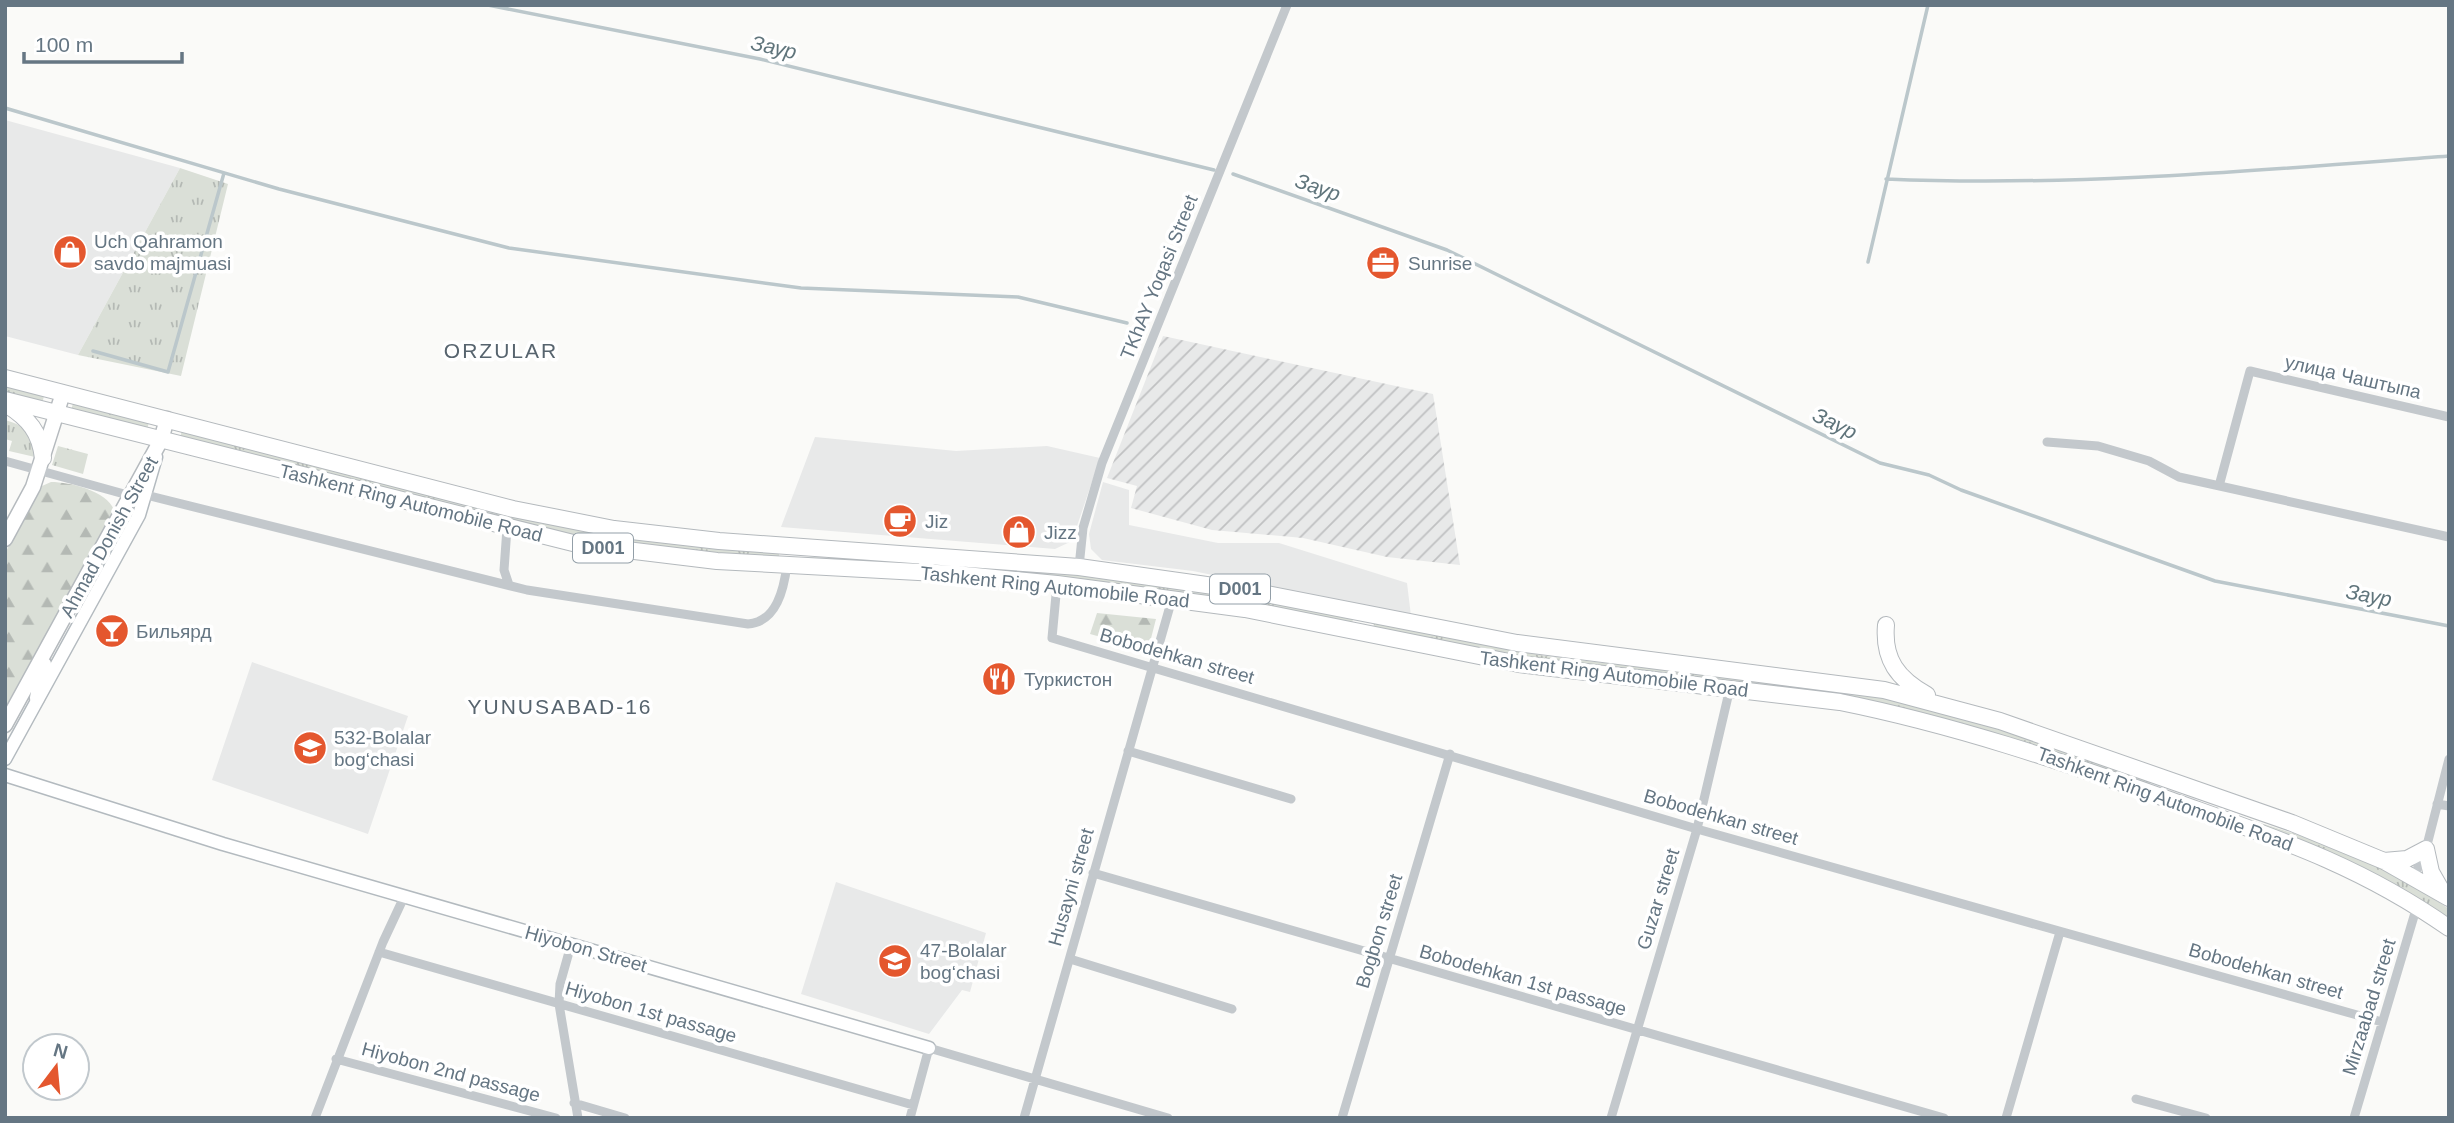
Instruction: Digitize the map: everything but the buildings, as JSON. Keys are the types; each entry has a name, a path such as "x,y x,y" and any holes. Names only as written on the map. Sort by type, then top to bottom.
{"highway":[{"name":"Tashkent Ring Automobile Road","path":"5,378 546,516 649,534 1079,567 1221,586 1362,611 1517,643 1864,686 1945,704 2169,779 2322,834 2414,876 2446,897"},
{"name":"Tashkent Ring Automobile Road","path":"5,402 507,528 612,550 1056,584 1245,609 1496,660 1840,702 1950,726 2162,797 2324,856 2417,906 2449,928"},
{"path":"5,402 32,425 40,440 41,464"},
{"path":"787,565 789,546"},
{"path":"1358,631 1362,611"},
{"path":"1886,625 1887,656 1895,671 1918,690 1945,704"},
{"path":"2162,797 2169,779"},
{"path":"2384,861 2407,859 2426,849 2431,872 2446,897"}],"main road":[{"path":"5,539 41,464 64,393"},
{"name":"Ahmad Donish Street","path":"5,725 140,496 167,419"},
{"path":"37,698 46,652"}],"street":[{"name":"TKhAY Yoqasi Street","path":"1079,567 1083,528 1102,463 1287,5"},
{"name":"улица Чаштыпа","path":"2219,486 2250,372 2449,417"},
{"path":"2047,442 2098,446 2149,461 2179,477 2449,537"},
{"path":"5,461 41,464 140,496 509,585 752,624 764,619 777,602 784,585 787,565"},
{"name":"Ahmad Donish Street","path":"5,759 139,515 140,496"},
{"path":"507,528 505,570 509,585"},
{"name":"Bobodehkan street","path":"1056,584 1052,638 1697,829 2382,1022"},
{"name":"Husayni street","path":"1024,1118 1172,599"},
{"name":"Guzar street","path":"1611,1118 1697,829 1730,688"},
{"path":"1128,751 1291,799"},
{"name":"Bogbon street","path":"1342,1118 1450,754"},
{"path":"2414,876 2426,849 2449,759"},
{"name":"Hiyobon Street","path":"5,775 101,808 1168,1118"},
{"path":"2437,804 2449,806"},
{"name":"Bobodehkan 1st passage","path":"1093,873 1944,1118"},
{"path":"315,1118 379,952 404,897"},
{"name":"Mirzaabad street","path":"2354,1118 2417,906"},
{"path":"2006,1118 2060,932"},
{"path":"571,945 560,984 559,1004 578,1118"},
{"name":"Hiyobon 1st passage","path":"379,952 913,1105"},
{"path":"1070,959 1232,1009"},
{"path":"910,1118 929,1048"},
{"name":"Hiyobon 2nd passage","path":"336,1059 556,1118"},
{"path":"2136,1099 2206,1118"},
{"path":"574,1103 625,1118"}],"shaded area":[{"name":"Uch Qahramon savdo majmuasi","path":"5,120 180,168 78,355 5,336"},
{"path":"1163,336 1433,394 1460,565 1387,557 1303,538 1212,530 1131,508 1137,486 1107,478"},
{"path":"815,437 956,451 1047,446 1100,458 1072,541 1055,549 781,527"},
{"path":"1103,482 1129,490 1129,525 1218,543 1279,543 1407,583 1411,616 1193,571 1102,560 1091,549 1089,534"},
{"name":"532-Bolalar bogʻchasi","path":"252,662 408,716 368,834 212,780"},
{"name":"47-Bolalar bogʻchasi","path":"836,882 986,933 970,992 962,990 929,1034 801,994"}],"green space":[{"path":"180,168 228,184 181,376 78,355"},
{"path":"6,386 44,396 42,404 5,393"},
{"path":"73,403 149,422 147,430 71,411"},
{"path":"5,420 19,425 27,432 35,457 9,451 12,441 5,439"},
{"path":"182,430 552,525 779,552 779,559 583,539 180,438"},
{"path":"58,446 88,454 83,474 52,465"},
{"path":"51,482 79,486 99,494 112,506 115,514 5,716 5,553 42,486"},
{"path":"807,557 978,564 1072,572 1214,592 1353,619 1352,624 807,561"},
{"path":"1097,613 1156,619 1148,650 1090,634"},
{"path":"1374,623 1545,656 1868,694 1965,716 2151,781 2149,788 1962,723 1865,701 1544,663 1373,630"},
{"path":"2241,817 2296,834 2375,866 2449,909 2449,919 2366,869"}],"waterway":[{"name":"Заур","path":"488,5 760,59 1214,170"},
{"path":"1868,262 1928,5"},
{"path":"5,108 279,189 509,248 801,288 1018,297 1127,323"},
{"path":"1886,179 2097,179 2238,172 2449,156"},
{"path":"93,351 168,372 224,173"},
{"name":"Заур","path":"1233,174 1447,250 1880,463 1929,475 1961,490 2215,581 2449,626"}],"place":[{"name":"Uch Qahramon savdo majmuasi","path":"70,252"},
{"name":"Sunrise","path":"1383,263"},
{"name":"Jiz","path":"900,521"},
{"name":"Jizz","path":"1019,532"},
{"name":"Бильярд","path":"112,631"},
{"name":"Туркистон","path":"999,679"},
{"name":"532-Bolalar bogʻchasi","path":"310,748"},
{"name":"47-Bolalar bogʻchasi","path":"895,961"}],"district":[{"name":"ORZULAR","path":"501,350"},
{"name":"YUNUSABAD-16","path":"560,706"}]}
